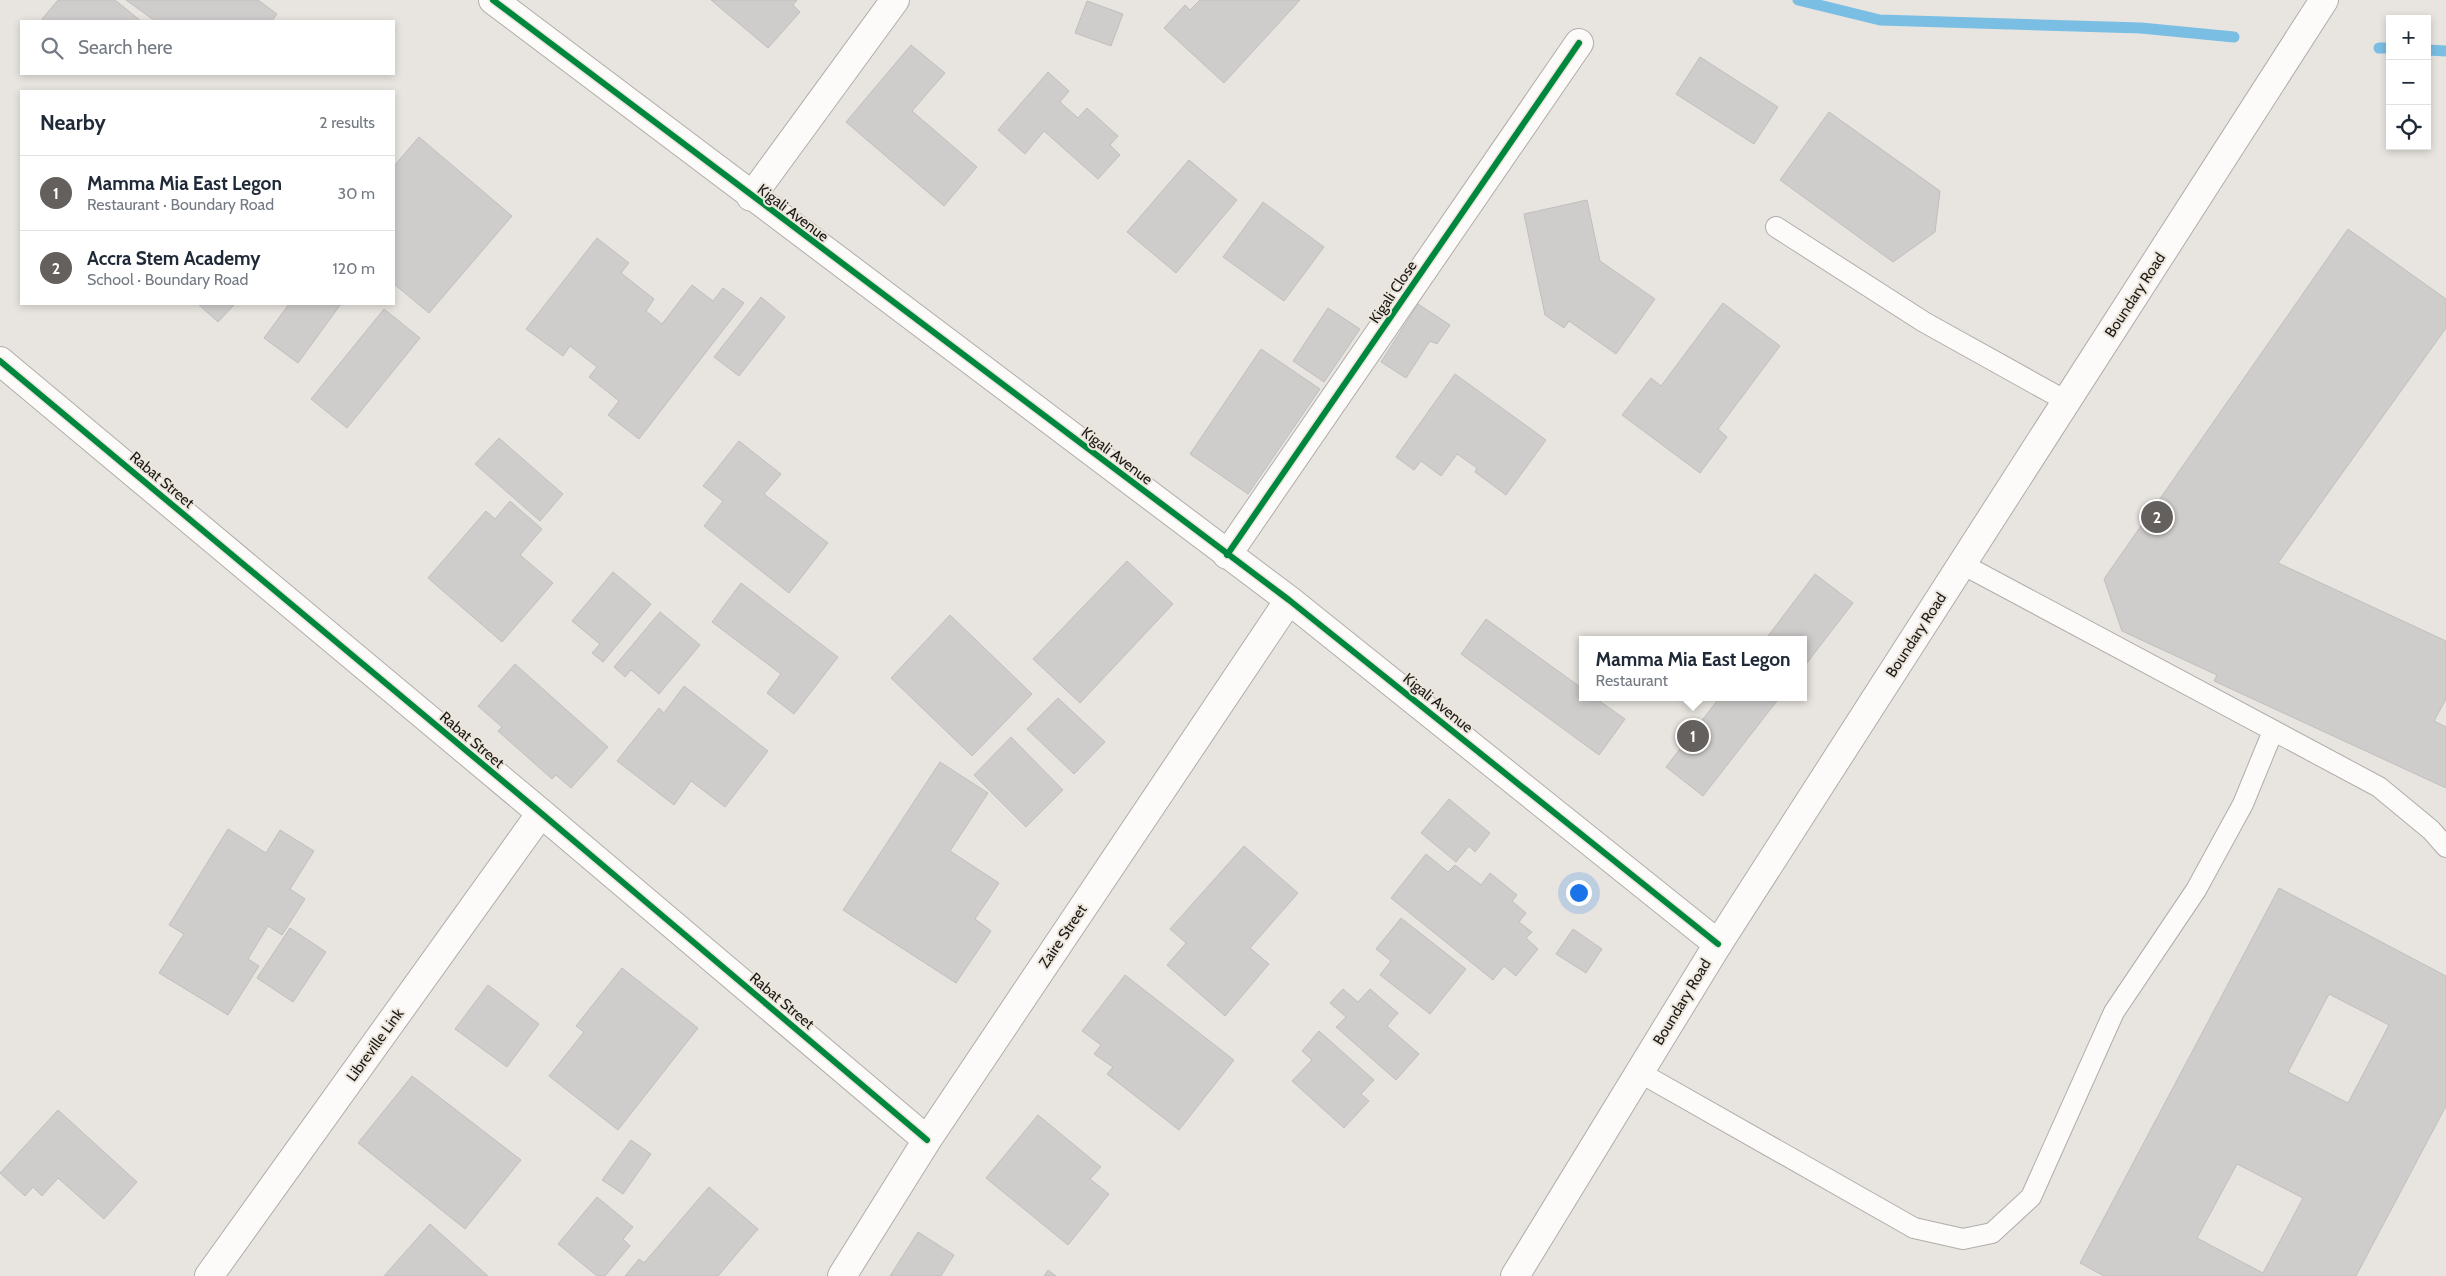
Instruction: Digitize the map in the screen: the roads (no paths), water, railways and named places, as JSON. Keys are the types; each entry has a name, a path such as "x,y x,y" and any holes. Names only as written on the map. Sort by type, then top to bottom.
{"street":[{"name":"Kigali Avenue","path":"493,0 751,197 1289,600 1718,944"},
{"path":"751,197 895,0"},
{"name":"Boundary Road","path":"1516,1276 1718,944 2324,0"},
{"name":"Kigali Close","path":"1227,555 1579,43"},
{"name":"Rabat Street","path":"0,361 541,813 927,1140"},
{"name":"Zaire Street","path":"842,1276 927,1140 1289,600"},
{"name":"Libreville Link","path":"209,1276 541,813"}],"lane":[{"path":"1776,227 1924,322 2066,402"},
{"path":"1962,564 2379,787 2431,830 2446,847"},
{"path":"1639,1072 1914,1228 1964,1239 1992,1233 2031,1197 2114,1012 2196,890 2243,804 2273,731"}],"waterway":[{"path":"1798,0 1880,20 2141,28 2234,37"},
{"path":"2379,48 2386,48"},
{"path":"2431,50 2446,51"}],"place":[{"name":"Accra Stem Academy","path":"2157,517"},
{"name":"Mamma Mia East Legon","path":"1693,736"}]}
